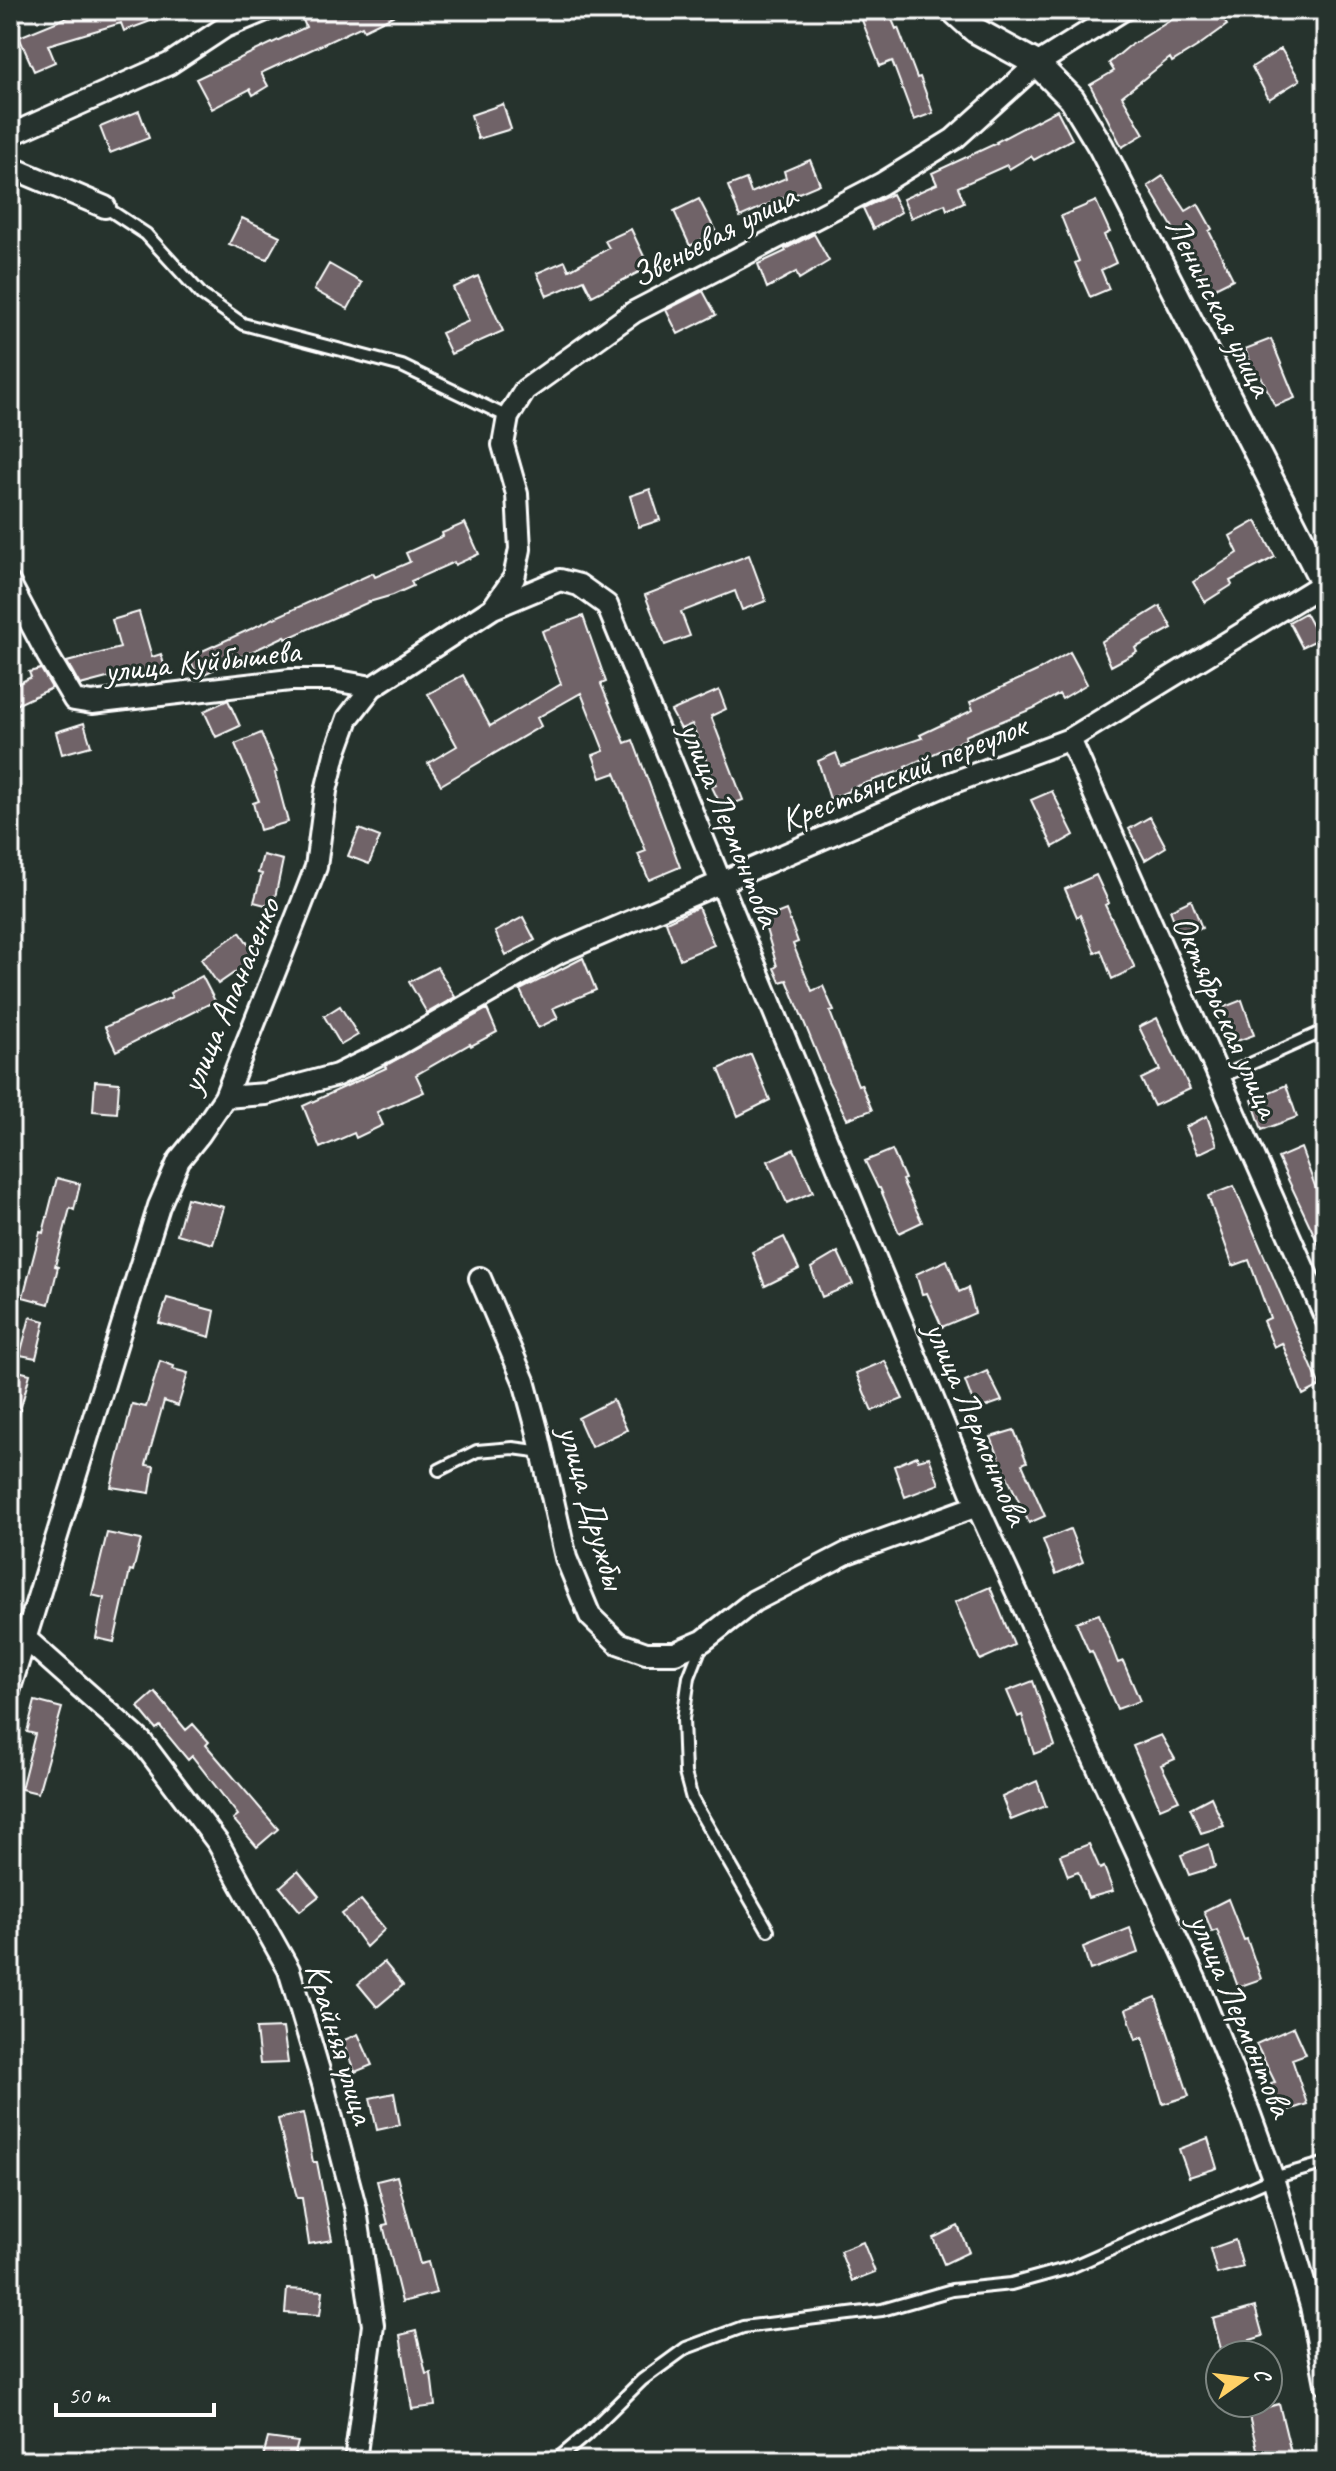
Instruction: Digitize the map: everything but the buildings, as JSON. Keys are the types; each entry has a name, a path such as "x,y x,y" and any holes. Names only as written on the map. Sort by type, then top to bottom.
{"street":[{"path":"10,135 169,64 225,27 266,10"},
{"name":"Ленинская улица","path":"953,10 975,30 1037,64 1072,99 1101,147 1325,585"},
{"name":"Звеньевая улица","path":"508,417 525,390 634,312 881,184 942,147 1093,18 1123,10"},
{"path":"10,167 105,207"},
{"path":"493,608 514,578 520,549 517,494 503,445 508,417"},
{"name":"улица Лермонтова","path":"493,608 560,580 579,585 607,605 977,1506 1196,1981 1273,2178 1311,2306 1326,2384"},
{"name":"улица Куйбышева","path":"10,584 74,700 92,703 290,680 333,680 372,687"},
{"name":"Крестьянский переулок","path":"225,1097 266,1094 337,1075 396,1046 560,952 946,785 1070,739 1325,585"},
{"name":"улица Апанасенко","path":"10,1688 159,1206 179,1160 225,1097 316,867 326,791 348,718 372,687 493,608"},
{"name":"Октябрьская улица","path":"1070,739 1326,1319"},
{"name":"улица Дружбы","path":"480,1278 524,1381 566,1558 590,1616 618,1643 646,1653 675,1653 703,1641 754,1601 847,1553 977,1506"},
{"name":"Крайняя улица","path":"25,1638 142,1742 218,1843 289,1970 356,2210 373,2325 355,2461"}],"lane":[{"path":"105,207 146,234 202,295 243,324 402,366 508,417"},
{"path":"1219,1078 1326,1030"},
{"path":"439,1470 477,1451 513,1448 543,1452"},
{"path":"703,1641 689,1677 683,1719 685,1773 692,1799 768,1930"},
{"path":"555,2461 642,2380 686,2348 743,2327 882,2310 952,2290 1011,2284 1069,2268 1273,2178 1326,2163"}]}
